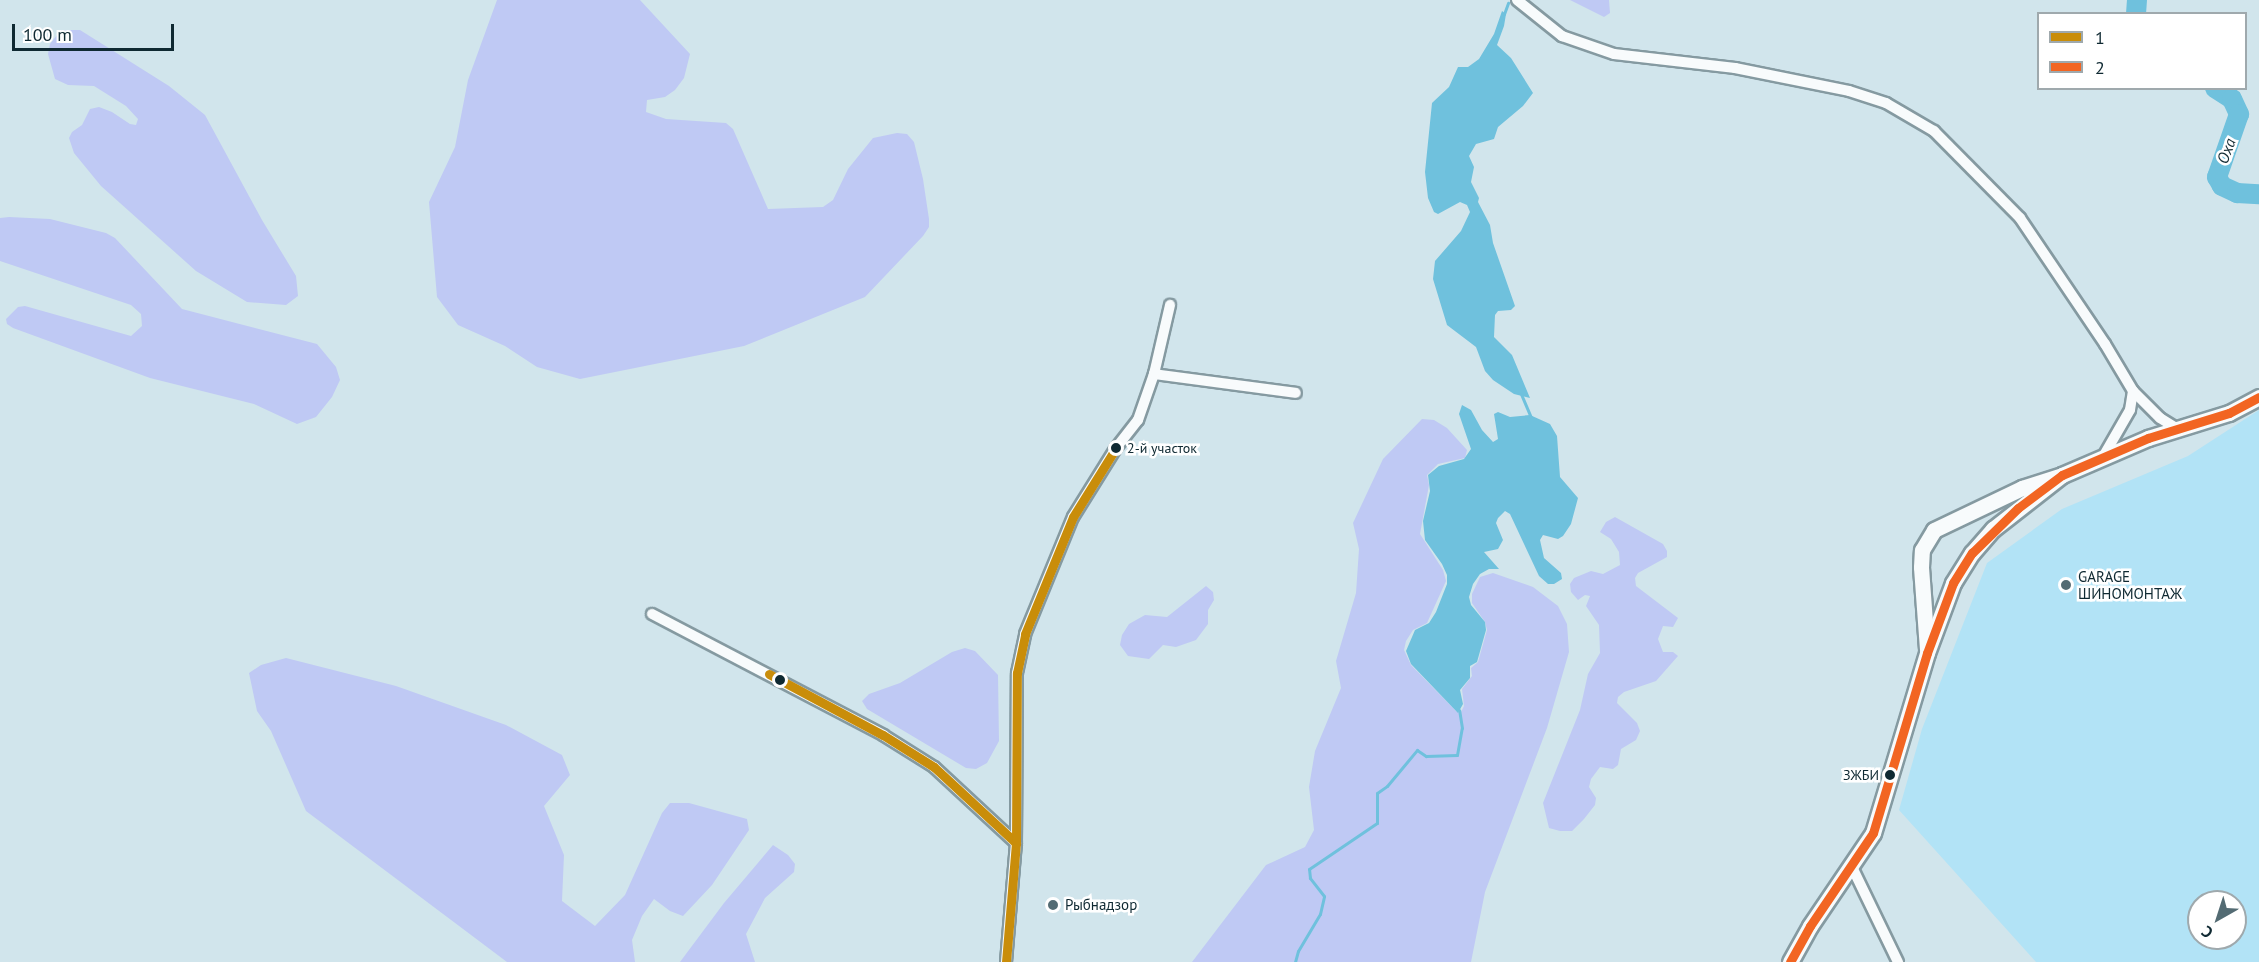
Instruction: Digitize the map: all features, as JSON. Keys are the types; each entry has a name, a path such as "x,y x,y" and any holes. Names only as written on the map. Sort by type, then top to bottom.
{"street":[{"path":"1517,0 1562,36 1614,54 1735,68 1850,91 1886,103 1934,131 2020,218 2105,344 2133,391 2160,418 2176,428"},
{"path":"1006,962 1016,843 1017,673 1025,634 1073,517 1116,448 1138,420 1154,374 1170,305"},
{"path":"1154,374 1296,393"},
{"path":"2103,457 2130,410 2133,391"},
{"path":"1927,653 1921,567 1922,550 1934,530 2022,488 2062,475 2176,428 2229,413 2259,398"},
{"path":"1790,962 1810,926 1852,867 1873,832 1927,653 1953,584 1972,553 2018,508 2062,475"},
{"path":"652,614 883,735 934,767 1016,843"},
{"path":"1852,867 1898,962"}],"shaded area":[{"path":"497,0 640,0 690,54 684,78 675,90 665,97 647,100 646,112 666,119 726,123 733,129 768,209 823,207 833,200 848,169 873,138 897,133 907,134 914,142 923,179 929,227 865,297 744,346 580,379 537,367 505,346 458,325 437,297 429,202 455,147 468,80"},
{"path":"1570,0 1609,0 1610,13 1604,17"},
{"path":"1502,11 1506,14 1497,45 1511,58 1533,93 1523,106 1498,127 1494,139 1476,144 1469,156 1474,167 1471,182 1490,225 1493,243 1515,306 1511,310 1498,311 1495,315 1494,337 1512,355 1530,398 1514,394 1493,380 1485,371 1476,347 1447,325 1433,279 1435,261 1461,231 1470,212 1467,205 1460,202 1438,214 1434,212 1428,198 1425,172 1432,103 1449,87 1458,67 1468,67 1479,59 1494,34"},
{"path":"61,30 80,30 169,86 205,115 262,220 296,276 298,296 286,305 247,302 196,271 101,186 74,153 69,138 72,132 82,125 90,109 99,107 112,112 130,124 136,125 138,119 126,106 94,86 68,85 55,79 48,54 50,44"},
{"path":"0,218 50,219 106,233 115,238 182,309 317,344 336,367 340,380 332,397 316,417 297,424 254,404 150,378 13,328 7,324 6,319 18,307 25,306 131,336 142,326 141,314 131,305 0,261"},
{"path":"1462,405 1471,410 1482,430 1493,442 1498,439 1494,414 1498,412 1510,417 1530,415 1550,424 1557,436 1560,477 1578,498 1571,524 1563,536 1558,539 1543,535 1540,540 1544,558 1561,573 1562,579 1554,584 1548,584 1539,576 1510,514 1505,511 1498,518 1496,523 1503,540 1498,549 1484,552 1499,569 1489,569 1480,574 1473,584 1469,597 1471,605 1485,622 1486,630 1477,662 1470,666 1470,678 1460,690 1463,704 1458,713 1411,664 1406,651 1415,630 1429,623 1436,612 1447,584 1447,575 1442,564 1425,540 1423,521 1430,491 1428,475 1439,466 1464,459 1471,449 1459,414"},
{"path":"2259,410 2259,962 2036,962 1899,810 1922,729 1987,563 2062,509 2188,456"},
{"path":"1422,419 1434,420 1447,428 1467,450 1465,458 1438,464 1427,475 1429,485 1420,534 1443,570 1446,581 1427,623 1413,630 1406,641 1404,650 1411,665 1456,711 1461,712 1464,706 1462,689 1472,676 1471,668 1478,662 1487,630 1485,622 1472,603 1472,594 1480,577 1493,573 1533,587 1558,606 1567,624 1569,652 1547,728 1485,892 1471,962 1192,962 1266,865 1305,847 1314,830 1309,787 1315,751 1341,688 1336,661 1356,593 1359,549 1353,523 1383,459"},
{"path":"1615,517 1663,544 1667,551 1667,557 1638,573 1635,578 1636,586 1678,618 1673,627 1663,626 1658,639 1663,652 1673,652 1678,656 1656,681 1624,692 1618,697 1617,703 1637,723 1640,731 1636,740 1621,749 1618,765 1613,769 1600,767 1591,779 1589,787 1596,798 1595,805 1584,819 1572,831 1560,831 1549,828 1543,803 1580,710 1588,674 1600,653 1599,625 1586,606 1590,596 1585,595 1578,600 1571,592 1570,584 1574,578 1591,571 1603,574 1620,565 1619,552 1611,539 1600,532 1606,522"},
{"path":"1206,586 1213,592 1214,600 1208,610 1208,624 1196,640 1176,647 1163,645 1149,659 1128,656 1120,645 1122,635 1129,624 1145,615 1167,617"},
{"path":"965,648 975,651 998,675 999,741 987,763 976,769 966,768 867,709 862,701 869,694 900,683 952,652"},
{"path":"286,658 396,686 506,725 562,755 570,775 544,806 564,855 562,901 595,926 625,895 662,813 670,803 689,803 747,819 749,830 712,885 683,916 670,911 654,899 642,916 632,940 635,962 507,962 306,811 271,731 257,711 249,673 261,665"},
{"path":"773,845 788,855 795,864 794,872 765,898 746,934 755,962 680,962 724,903"}],"waterway":[{"name":"Оха","path":"2136,12 2137,0"},
{"path":"1504,14 1508,3"},
{"name":"Оха","path":"2218,90 2232,99 2239,114 2217,177 2222,186 2237,193 2259,194"},
{"path":"1521,394 1531,418"},
{"path":"1295,962 1298,951 1320,914 1324,896 1310,878 1309,869 1377,823 1377,793 1387,786 1417,750 1426,756 1457,755 1462,728 1459,710"}],"transit line":[{"name":"2","path":"1790,962 1810,926 1873,833 1927,653 1953,583 1972,553 2018,508 2062,475 2148,438 2229,413 2259,397"},
{"name":"1","path":"1006,962 1016,843 1017,673 1025,634 1073,517 1116,448"},
{"name":"1","path":"769,674 883,735 934,767 1016,843"}],"place":[{"name":"2-й участок","path":"1116,448"},
{"name":"GARAGE ШИНОМОНТАЖ","path":"2066,585"},
{"name":"ЗЖБИ","path":"1890,775"},
{"name":"Рыбнадзор","path":"1053,905"}]}
